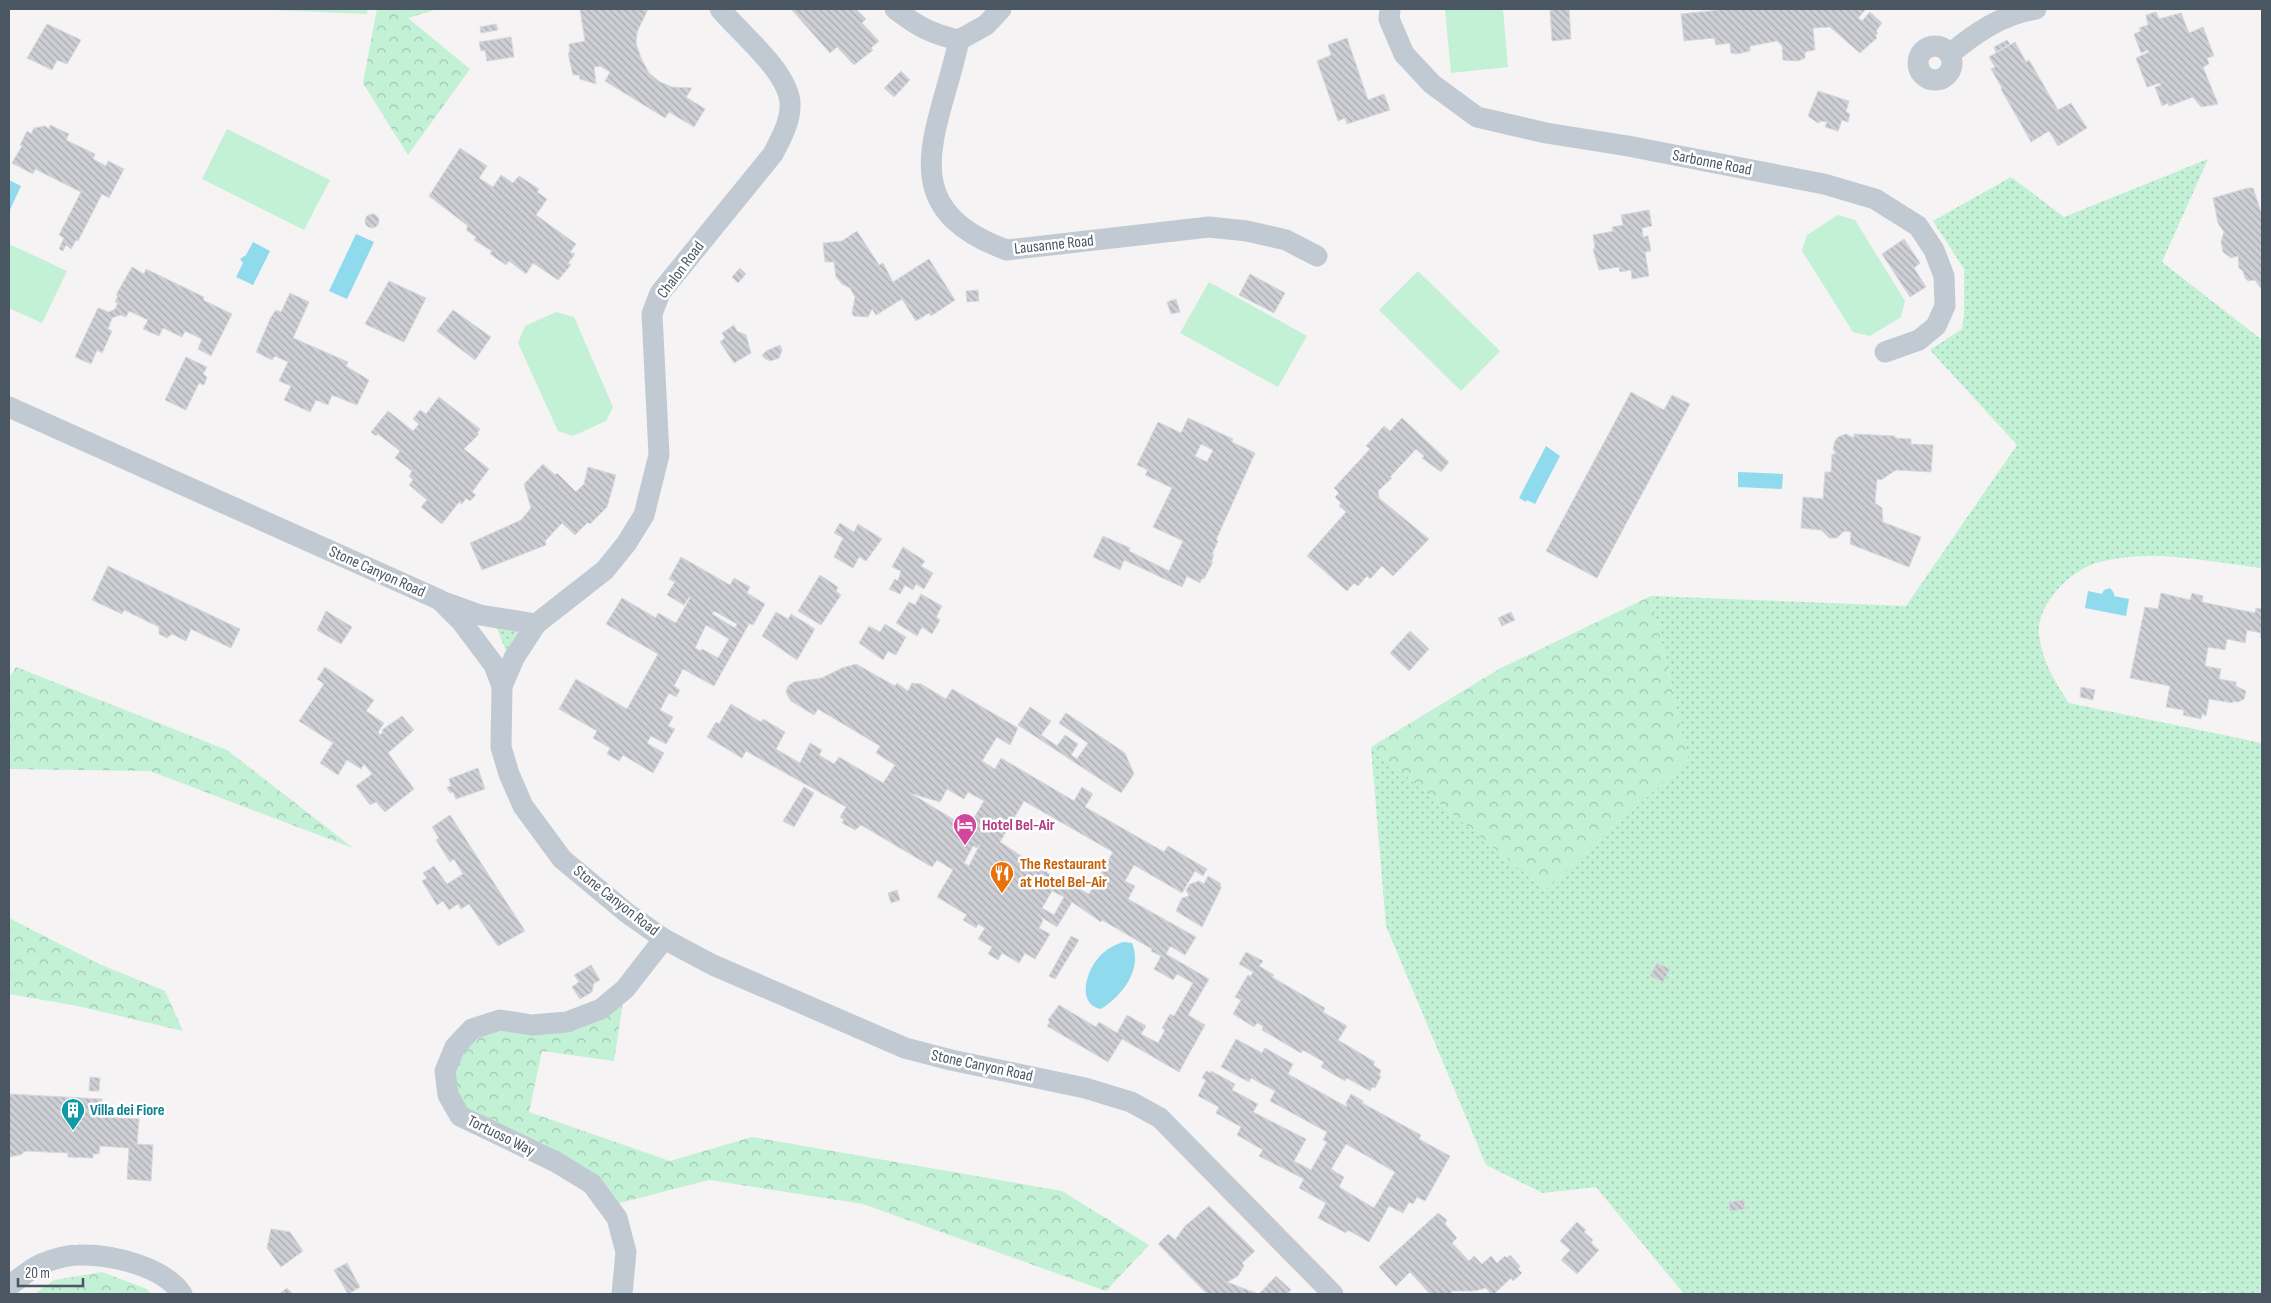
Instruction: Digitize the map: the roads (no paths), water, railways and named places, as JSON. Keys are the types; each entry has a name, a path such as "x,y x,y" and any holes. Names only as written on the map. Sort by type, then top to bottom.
{"street":[{"name":"Chalon Road","path":"502,686 514,658 536,624 605,570 626,544 644,515 659,455 652,314 660,293 773,154 786,128 790,103 784,84 773,67 720,9"},
{"path":"895,9 915,25 936,35 958,40 986,25 1001,9"},
{"name":"Sarbonne Road","path":"1390,9 1389,19 1404,54 1432,84 1476,117 1546,133 1628,146 1824,184 1875,199 1918,226 1934,250 1944,276 1946,306 1936,326 1919,340 1885,352"},
{"path":"1950,54 1970,38 1994,23 2024,11 2036,9"},
{"name":"Lausanne Road","path":"958,40 951,75 930,147 930,170 935,192 943,205 964,230 983,242 1007,250 1209,227 1247,231 1286,240 1317,256"},
{"name":"Stone Canyon Road","path":"9,407 440,600 476,640 494,665 502,686 501,748 509,774 523,806 562,859 628,913 664,940 713,965 905,1048 951,1060 1085,1088 1131,1102 1160,1118 1333,1294"},
{"path":"440,600 480,615 536,624"},
{"name":"Tortuoso Way","path":"622,1294 626,1252 617,1218 592,1184 556,1162 460,1116 448,1096 445,1071 455,1047 472,1029 500,1020 532,1026 567,1022 601,1009 625,989 664,940"},
{"path":"9,1286 40,1265 77,1254 116,1260 154,1270 177,1286 182,1294"}],"water":[{"path":"9,180 21,186 9,212"},
{"path":"356,234 374,242 347,299 329,291"},
{"path":"253,242 270,251 253,285 236,277 243,263 240,259 246,255"},
{"path":"1546,446 1560,456 1535,504 1527,500 1526,502 1519,498"},
{"path":"1738,472 1783,474 1782,489 1738,487"},
{"path":"2110,588 2114,596 2129,599 2126,616 2085,608 2088,591 2102,594 2104,590"},
{"path":"1123,942 1132,943 1135,953 1133,972 1123,989 1109,1003 1101,1009 1093,1006 1088,1000 1086,993 1086,984 1092,967 1102,954"}],"place":[{"name":"Hotel Bel-Air","path":"965,846"},
{"name":"The Restaurant at Hotel Bel-Air","path":"1002,894"},
{"name":"Villa dei Fiore","path":"73,1131"}]}
